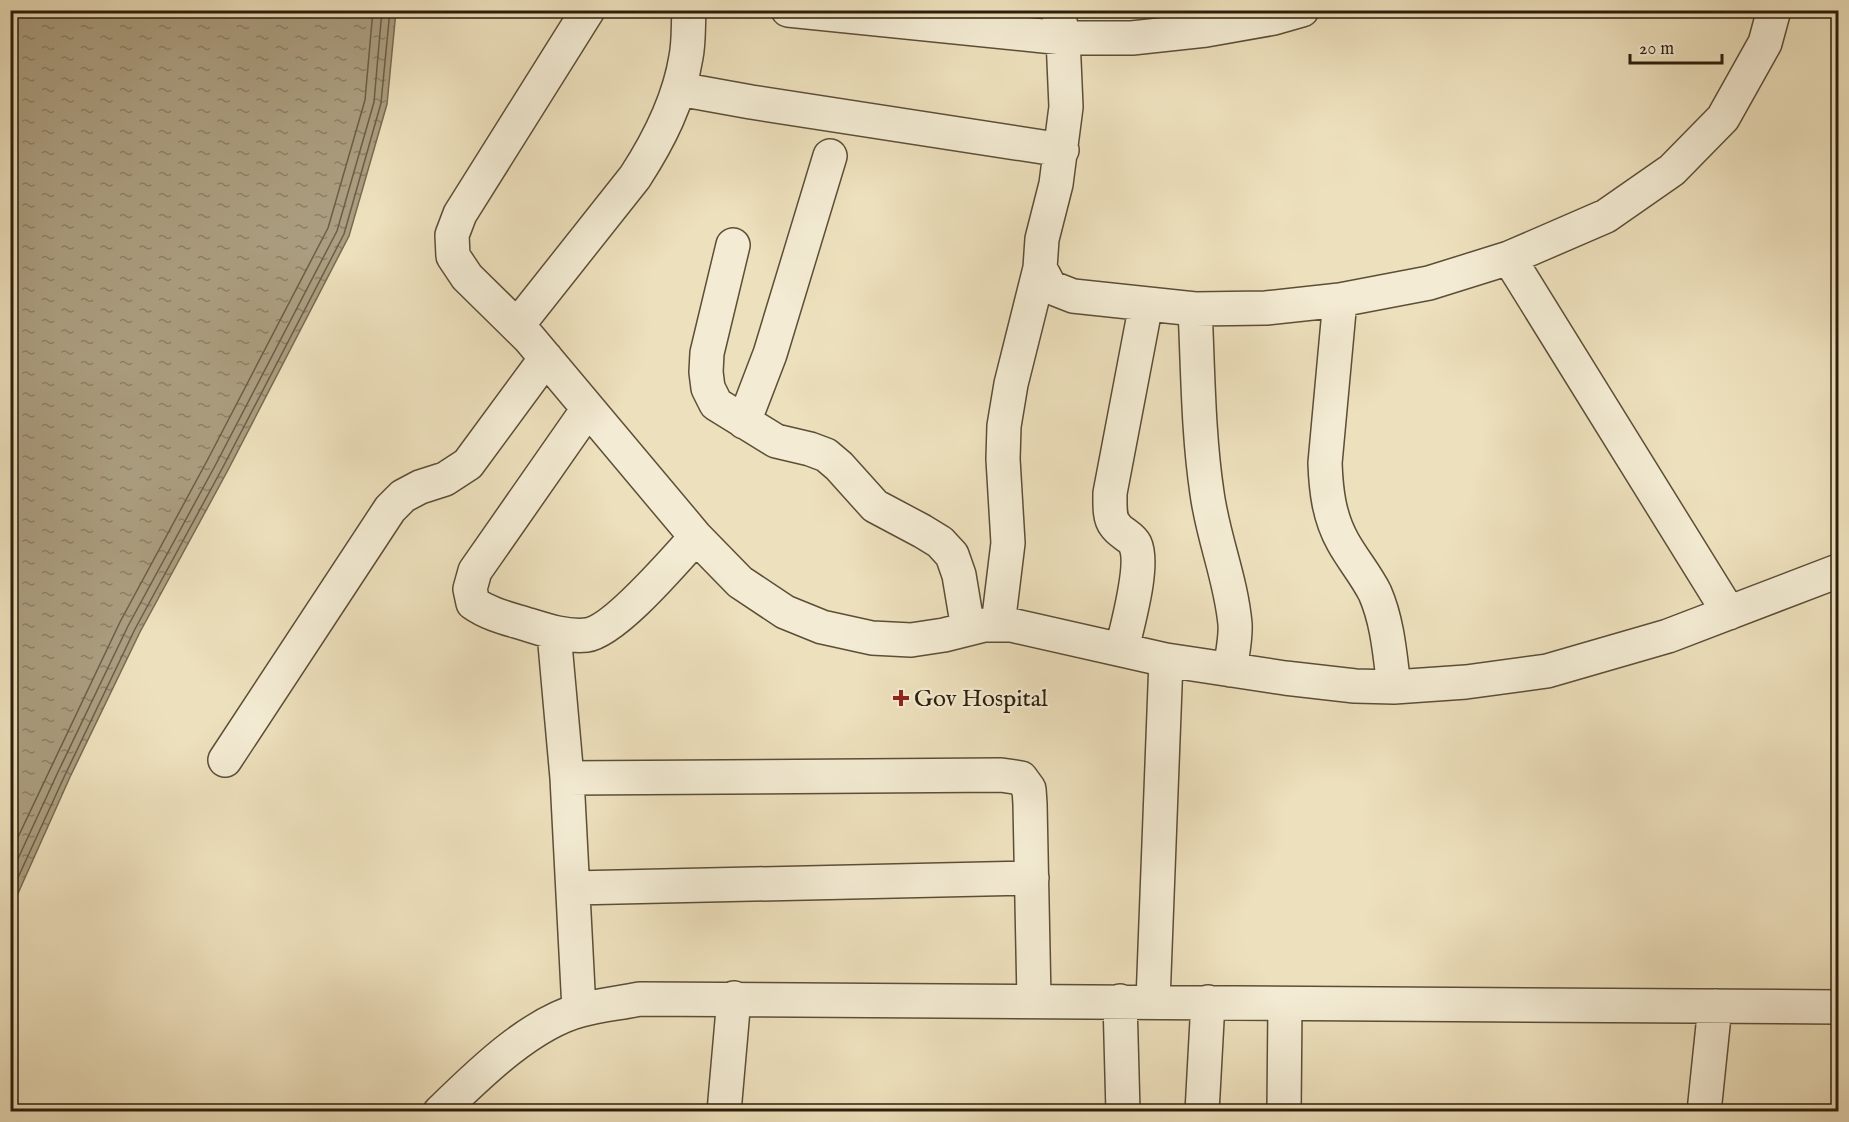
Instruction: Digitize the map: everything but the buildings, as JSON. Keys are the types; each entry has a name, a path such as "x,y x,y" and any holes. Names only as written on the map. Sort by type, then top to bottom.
{"street":[{"path":"588,10 460,214 452,235 453,256 467,277 546,358 696,537 740,582 785,612 822,627 872,638 911,640 983,627 1011,625 1166,660 1331,684 1394,687 1466,682 1547,671 1668,636 1839,571"},
{"path":"517,326 635,177 651,152 679,89 687,56 689,10"},
{"path":"788,10 1061,24 1132,38 1206,30 1274,18 1302,10"},
{"path":"1040,268 1050,287 1073,296 1195,309 1266,308 1340,300 1429,283 1509,258 1606,216 1672,170 1723,118 1765,43 1774,10"},
{"path":"983,627 1008,543 1003,459 1004,426 1011,384 1040,268 1042,239 1062,150 1065,107 1061,24"},
{"path":"679,89 773,106 1062,150"},
{"path":"744,422 767,363 830,156"},
{"path":"733,245 707,353 708,388 716,404 777,441 826,455 875,506 940,542 952,555 983,627"},
{"path":"1509,258 1729,613"},
{"path":"1340,300 1325,484 1331,515 1343,542 1374,592 1385,619 1394,687"},
{"path":"1122,649 1139,558 1135,543 1114,525 1110,494 1146,304"},
{"path":"1195,309 1207,493 1214,532 1230,588 1235,627 1230,670"},
{"path":"225,760 390,509 403,496 445,478 468,464 546,358"},
{"path":"588,409 475,571 470,589 474,603 484,611 554,633 588,634 603,629 619,617 696,537"},
{"path":"554,633 567,778 579,1010"},
{"path":"1153,1001 1166,660"},
{"path":"567,778 1001,775 1021,778 1029,789 1030,796 1034,1000"},
{"path":"573,888 1032,878"},
{"path":"724,1112 734,998"},
{"path":"440,1112 513,1046 550,1023 579,1010 640,999 1839,1007"},
{"path":"1120,1001 1124,1112"},
{"path":"1203,1112 1208,1002"},
{"path":"1284,1112 1285,1004"},
{"path":"1704,1112 1715,1006"}],"water":[{"path":"11,10 396,11 387,104 349,236 228,470 140,632 70,777 11,909"}],"place":[{"name":"Gov Hospital","path":"901,698"}]}
